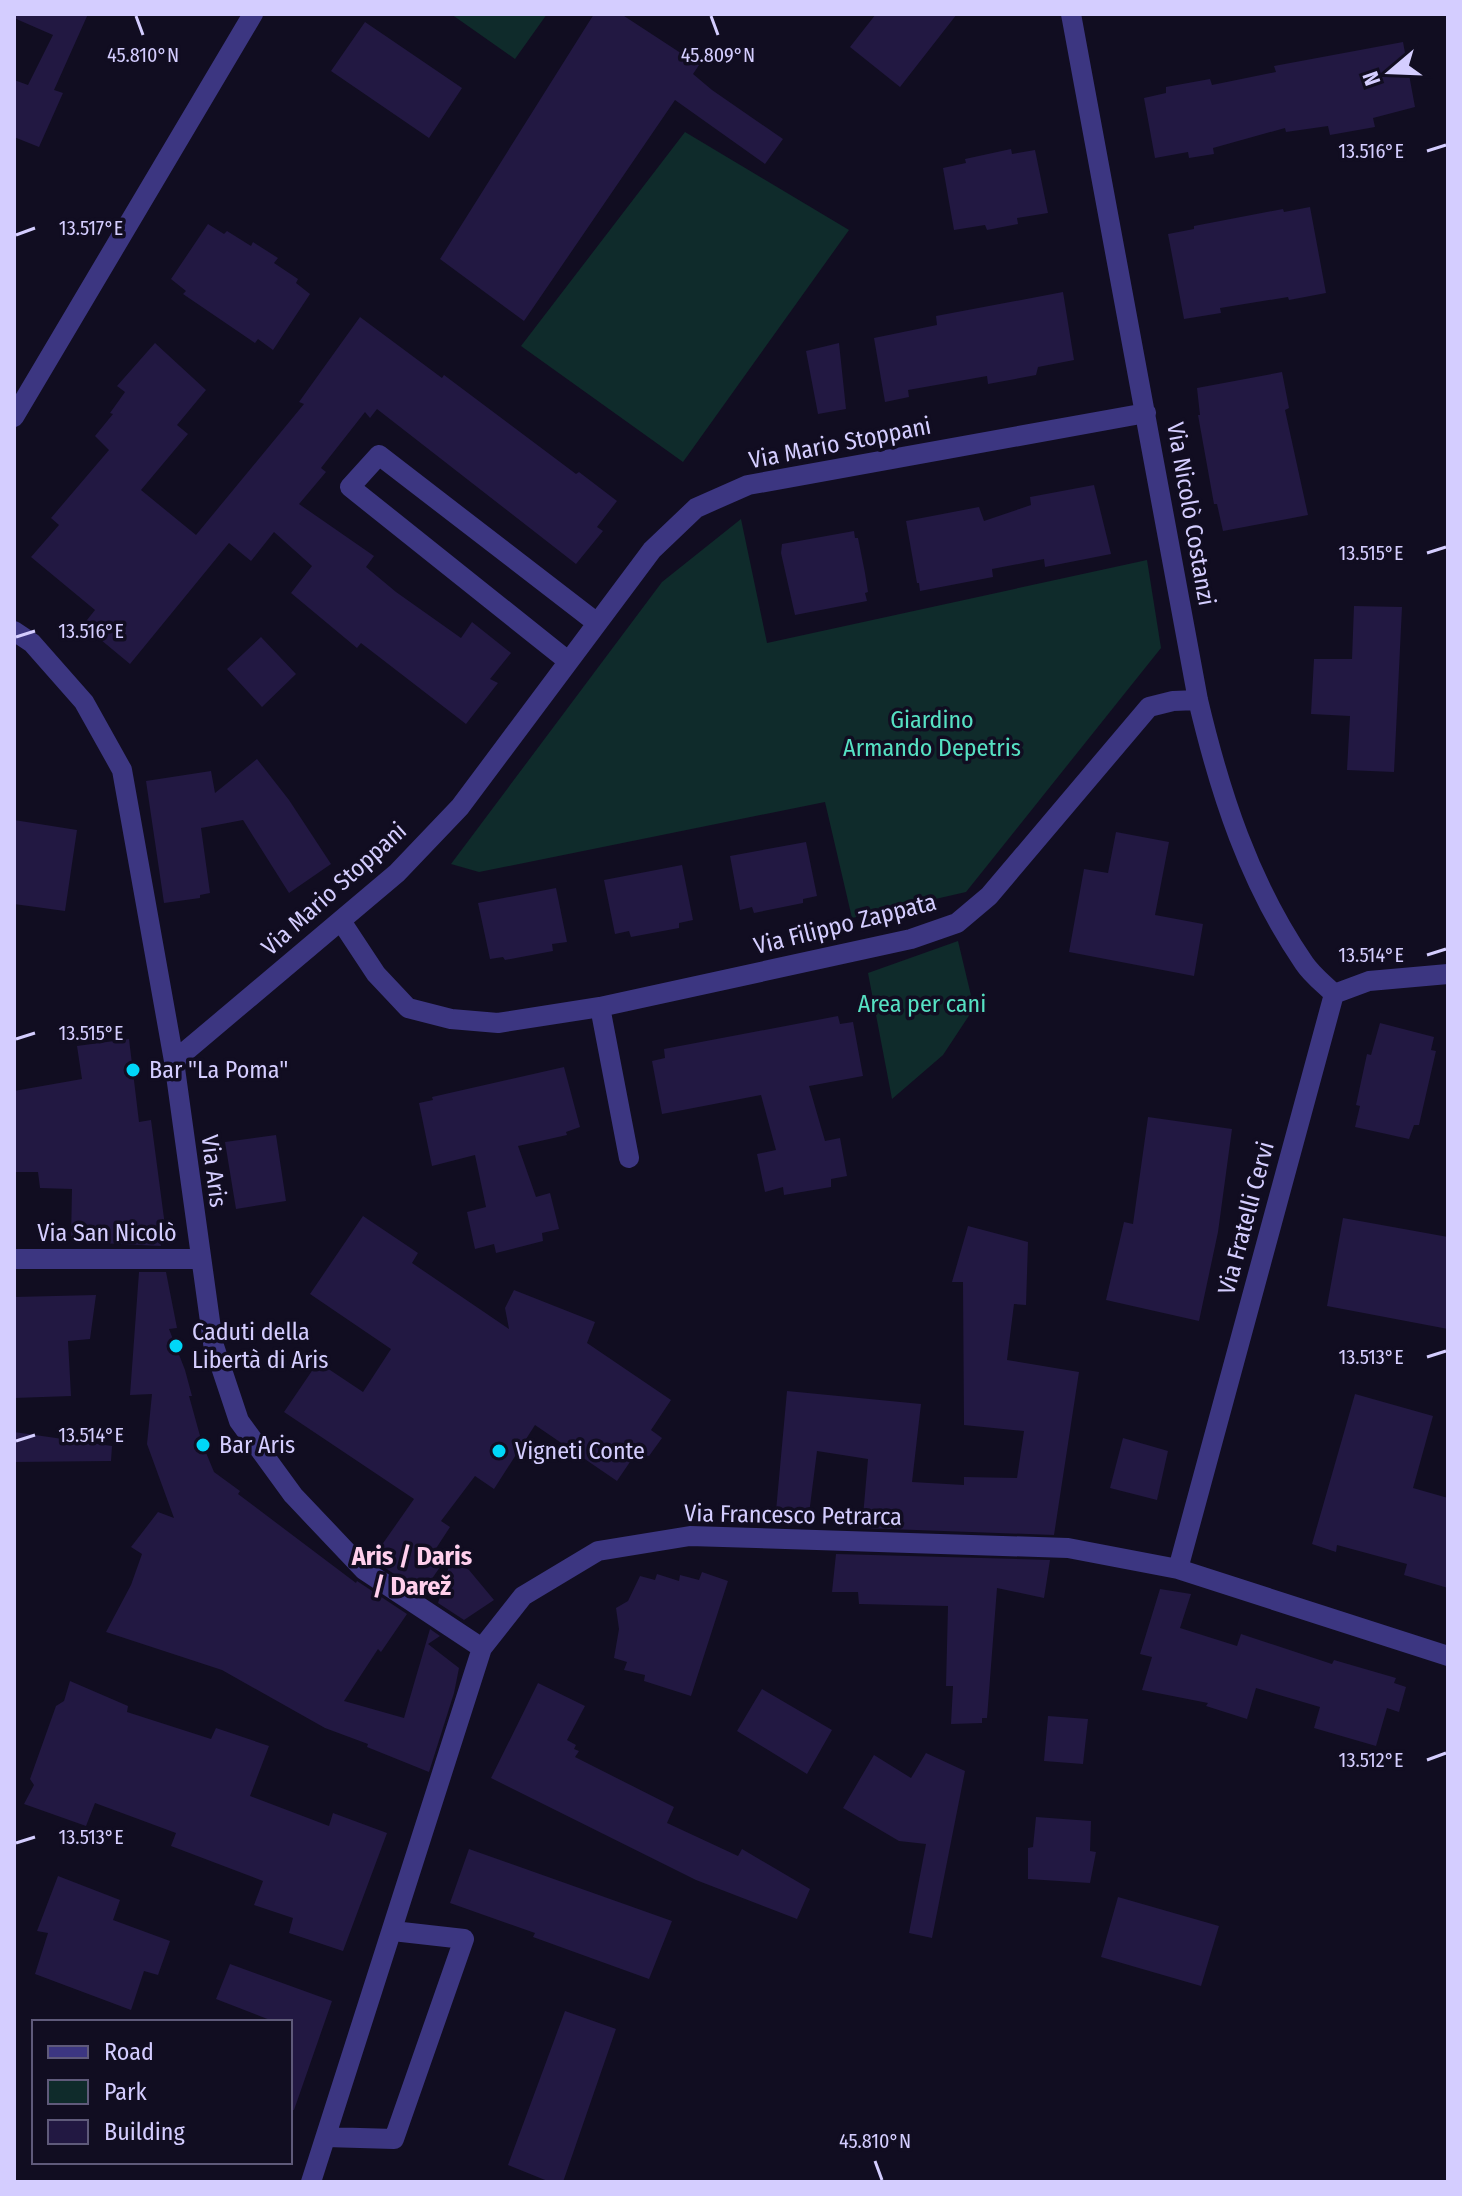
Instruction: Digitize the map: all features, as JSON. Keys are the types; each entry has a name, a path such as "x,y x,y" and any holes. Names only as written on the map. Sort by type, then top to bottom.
{"street":[{"path":"14,417 253,14"},
{"name":"Via Nicolò Costanzi","path":"1071,14 1198,700 1215,771 1237,838 1270,904 1305,965 1334,994"},
{"name":"Via Mario Stoppani","path":"174,1061 397,873 460,807 652,550 696,508 748,485 1146,413"},
{"path":"568,661 350,487 379,455 597,623"},
{"name":"Via Aris","path":"14,631 32,643 84,702 122,770 174,1061 213,1343 239,1421 293,1495 364,1570 482,1648"},
{"name":"Via Filippo Zappata","path":"341,921 376,974 408,1008 451,1019 498,1023 600,1007 911,939 957,923 989,896 1149,707 1173,701 1198,700"},
{"path":"1334,994 1369,981 1432,978 1448,974"},
{"name":"Via Fratelli Cervi","path":"1178,1569 1334,994"},
{"path":"600,1007 629,1158"},
{"name":"Via San Nicolò","path":"14,1259 199,1259"},
{"name":"Via Francesco Petrarca","path":"311,2182 482,1648 523,1596 598,1551 690,1536 1068,1548 1178,1569 1448,1656"},
{"path":"326,2137 394,2139 464,1939 393,1931"}],"green space":[{"path":"451,14 547,14 515,59"},
{"path":"685,132 849,230 683,462 521,346"},
{"name":"Giardino Armando Depetris","path":"741,519 767,643 1147,560 1161,648 966,892 852,918 825,802 479,872 451,864 662,582"},
{"name":"Area per cani","path":"958,941 974,1008 943,1055 892,1099 868,973"}],"building":[{"path":"14,14 88,14 54,90 63,93 39,147 14,137 14,80 28,85 53,35 14,18"},
{"path":"594,14 621,14 699,65 693,74 783,139 765,164 675,100 524,321 440,259"},
{"path":"876,14 957,14 900,87 850,47"},
{"path":"365,22 462,88 429,138 331,71"},
{"path":"1403,42 1415,107 1373,118 1375,127 1330,135 1328,126 1286,132 1285,128 1213,148 1214,154 1189,158 1188,152 1155,158 1144,98 1166,93 1166,87 1210,79 1212,85 1276,72 1274,66"},
{"path":"1011,149 1012,154 1035,150 1048,213 1017,218 1018,224 987,230 985,225 954,230 943,168 966,163 965,159"},
{"path":"1310,207 1326,293 1220,308 1221,313 1184,319 1168,234 1283,209 1284,212"},
{"path":"208,224 224,234 227,231 251,246 253,242 278,258 274,263 298,279 296,283 310,294 273,350 258,339 255,343 183,294 186,291 171,279"},
{"path":"1063,292 1074,360 1038,367 1036,375 988,384 987,376 908,390 909,397 885,402 874,338 937,325 936,316"},
{"path":"360,317 617,501 597,527 603,531 576,564 377,409 370,418 365,412 321,468 326,472 299,504 374,556 366,567 461,638 472,622 511,653 490,679 498,683 466,724 361,643 357,648 291,593 312,566 274,532 251,561 229,543 130,664 83,625 95,610 31,557 59,525 51,518 109,450 95,436 113,414 110,413 125,392 117,386 155,343 206,390 177,425 188,434 141,490 196,535 304,404 299,402"},
{"path":"839,343 846,409 818,414 806,351"},
{"path":"1282,372 1289,408 1285,410 1308,515 1223,531 1217,504 1214,504 1198,415 1197,388"},
{"path":"1094,485 1111,554 1045,567 1044,559 992,569 993,577 920,591 906,521 979,507 984,521 1031,505 1030,497"},
{"path":"854,531 865,573 867,601 795,615 781,553 782,544"},
{"path":"1354,606 1402,607 1394,772 1347,770 1350,716 1311,714 1314,659 1352,659"},
{"path":"261,637 296,674 262,707 227,669"},
{"path":"257,759 289,800 331,864 289,893 243,820 201,828 210,893 200,895 200,898 164,903 146,781 211,771 215,793"},
{"path":"14,820 77,830 65,911 14,904"},
{"path":"1116,832 1169,842 1155,915 1203,924 1194,976 1069,952 1084,869 1108,873"},
{"path":"806,842 817,896 803,899 803,903 754,913 752,907 740,910 730,856"},
{"path":"682,865 693,920 679,923 679,928 631,937 629,931 615,934 604,880"},
{"path":"556,888 567,942 552,944 553,951 505,960 503,957 490,959 478,903"},
{"path":"838,1016 840,1024 853,1022 863,1076 809,1086 825,1141 840,1138 847,1176 831,1179 831,1187 784,1195 783,1187 765,1192 757,1154 776,1150 761,1095 662,1114 652,1061 665,1058 664,1049"},
{"path":"1380,1023 1434,1037 1431,1050 1436,1051 1419,1125 1414,1125 1409,1139 1355,1127 1360,1106 1356,1105 1367,1054 1371,1055"},
{"path":"129,1039 139,1122 151,1120 167,1241 160,1242 161,1246 100,1243 100,1237 71,1239 72,1189 40,1188 38,1172 14,1172 14,1091 82,1079 77,1046"},
{"path":"564,1067 580,1127 566,1132 567,1135 518,1146 536,1197 550,1193 559,1229 542,1233 543,1241 496,1253 494,1244 475,1249 467,1212 486,1207 475,1155 432,1166 419,1103 433,1100 432,1097"},
{"path":"1148,1117 1232,1129 1218,1232 1199,1321 1106,1300 1124,1222 1133,1224"},
{"path":"276,1135 286,1201 236,1209 225,1142"},
{"path":"363,1216 418,1253 412,1263 509,1329 505,1308 514,1290 595,1322 587,1343 671,1400 651,1430 662,1438 649,1456 636,1453 617,1481 535,1425 494,1489 475,1476 441,1521 450,1527 435,1550 447,1557 422,1593 372,1559 414,1499 284,1412 318,1362 363,1392 391,1349 310,1294"},
{"path":"1343,1218 1448,1237 1448,1329 1327,1306"},
{"path":"968,1226 1028,1242 1026,1305 1014,1304 1007,1360 1079,1372 1054,1535 862,1528 868,1459 817,1451 809,1514 776,1511 787,1391 921,1404 912,1482 964,1485 964,1477 1017,1478 1024,1431 964,1425 963,1282 952,1282"},
{"path":"139,1272 166,1272 177,1328 169,1329 185,1370 202,1443 214,1472 240,1491 238,1494 356,1583 407,1614 381,1652 378,1649 344,1701 404,1718 430,1629 440,1636 428,1644 459,1668 429,1772 325,1728 222,1670 106,1632 131,1585 142,1554 131,1547 158,1512 174,1518 147,1444 152,1394 130,1395"},
{"path":"96,1295 90,1339 68,1341 71,1396 14,1398 14,1297"},
{"path":"1355,1394 1433,1416 1413,1488 1448,1498 1448,1588 1404,1575 1407,1564 1337,1545 1336,1552 1312,1544"},
{"path":"14,1432 112,1446 111,1461 14,1462"},
{"path":"1123,1438 1168,1451 1157,1500 1110,1488"},
{"path":"836,1554 1050,1560 1044,1598 997,1588 987,1718 982,1718 982,1723 951,1724 953,1686 946,1686 948,1606 859,1604 858,1592 832,1592"},
{"path":"451,1559 469,1570 494,1600 464,1620 438,1603"},
{"path":"702,1572 728,1581 691,1696 644,1681 645,1675 624,1670 627,1662 614,1658 619,1629 616,1608 628,1601 640,1576 655,1580 657,1574 679,1581 680,1575 699,1580"},
{"path":"1160,1589 1191,1594 1180,1628 1237,1646 1241,1634 1332,1664 1334,1660 1396,1678 1394,1683 1406,1687 1399,1712 1387,1708 1376,1746 1314,1728 1320,1707 1256,1688 1247,1719 1206,1706 1208,1703 1142,1690 1152,1657 1140,1654"},
{"path":"70,1681 128,1706 127,1712 211,1739 216,1728 269,1746 250,1796 329,1826 333,1813 387,1833 343,1951 289,1933 293,1918 254,1905 263,1881 171,1846 176,1833 95,1803 86,1826 24,1804 34,1785 30,1779 56,1706 64,1701"},
{"path":"538,1683 585,1706 567,1740 579,1751 575,1757 674,1807 667,1823 738,1856 742,1849 810,1889 797,1919 696,1880 491,1778"},
{"path":"762,1689 832,1730 807,1774 737,1731"},
{"path":"1048,1716 1088,1719 1083,1764 1044,1761"},
{"path":"926,1753 965,1771 932,1938 909,1933 926,1844 899,1841 843,1808 874,1755 911,1778"},
{"path":"1036,1817 1091,1821 1090,1851 1096,1852 1090,1883 1028,1879 1028,1848 1033,1847"},
{"path":"469,1849 672,1921 649,1979 450,1903"},
{"path":"58,1876 120,1900 113,1920 170,1941 158,1975 144,1971 131,2010 35,1974 48,1933 37,1931"},
{"path":"1118,1897 1219,1926 1201,1986 1101,1957"},
{"path":"230,1964 332,2001 294,2110 292,2020 270,2020 216,1999"},
{"path":"565,2011 616,2029 563,2182 550,2182 508,2165"}],"place":[{"name":"Bar \"La Poma\"","path":"133,1070"},
{"name":"Caduti della Libertà di Aris","path":"176,1346"},
{"name":"Bar Aris","path":"203,1445"},
{"name":"Vigneti Conte","path":"499,1451"}],"district":[{"name":"Aris / Daris / Darež","path":"412,1571"}]}
